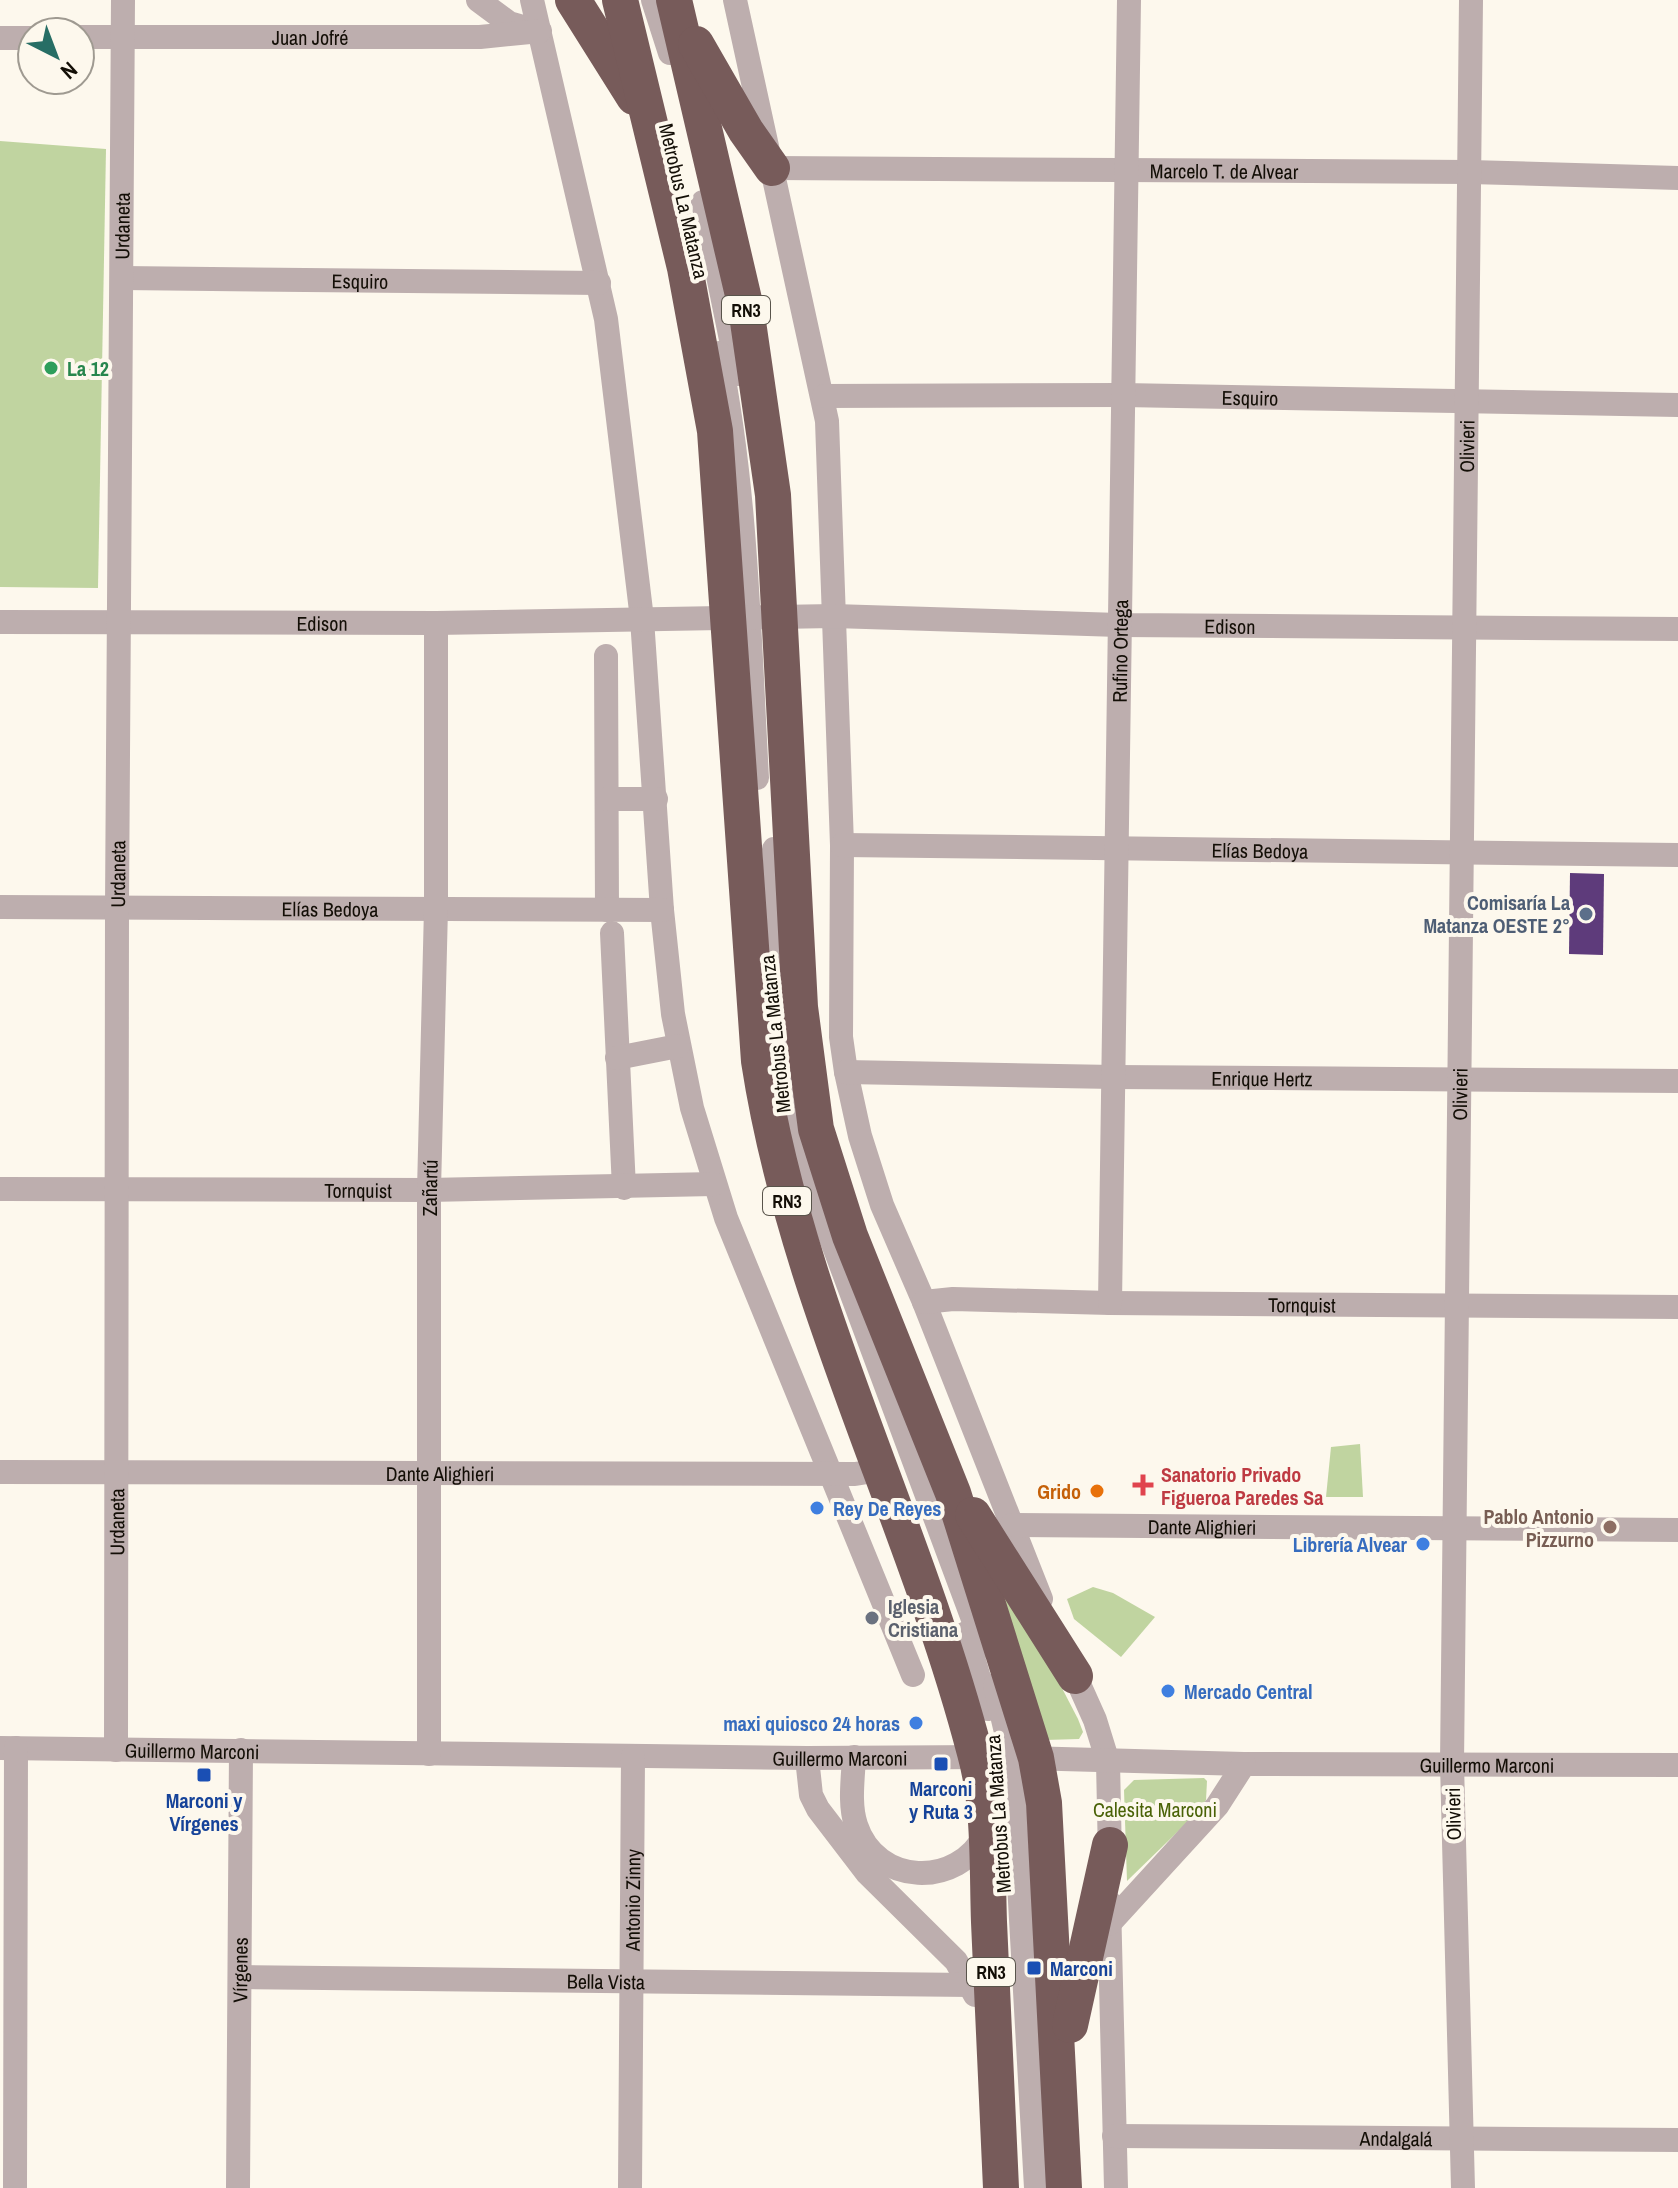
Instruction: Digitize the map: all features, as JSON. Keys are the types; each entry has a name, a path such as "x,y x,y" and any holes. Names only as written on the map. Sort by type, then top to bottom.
{"highway":[{"path":"573,0 651,123"},
{"name":"RN3","path":"620,0 685,268 715,431 761,624 800,1007 816,1129 850,1236 936,1445 1005,1757 986,1833 1001,2188"},
{"name":"RN3","path":"667,2 746,308 773,495 761,624 759,1061 768,1121 796,1233 880,1470 1005,1757 1044,1803 1062,2098 1064,2188"},
{"name":"RN3","path":"667,2 772,168"},
{"path":"936,1445 985,1536 1075,1676"},
{"name":"RN3","path":"1062,2098 1077,1990 1110,1845"}],"street":[{"name":"Urdaneta","path":"116,1750 123,0"},
{"path":"478,0 509,23 540,31"},
{"path":"532,0 599,283 642,619 662,910 678,1046 714,1184 913,1675"},
{"name":"Metrobus La Matanza","path":"635,0 729,401 746,549 761,624 781,1009 799,1140 816,1198 975,1622 1005,1719 1023,2188"},
{"path":"735,0 824,396 842,845 841,1024 846,1072 871,1175 1108,1762 1116,2188"},
{"name":"Rufino Ortega","path":"1110,1303 1129,0"},
{"name":"Olivieri","path":"1463,2188 1452,1764 1459,852 1468,400 1471,0"},
{"name":"Juan Jofré","path":"96,37 480,37 540,31"},
{"name":"Marcelo T. de Alvear","path":"772,168 1470,172 1678,178"},
{"name":"Esquiro","path":"122,278 599,283"},
{"name":"Esquiro","path":"824,396 1123,395 1678,405"},
{"name":"Edison","path":"0,622 436,623 642,619 761,624 834,616 1119,625 1678,629"},
{"name":"Zañartú","path":"429,1754 429,1190 436,908 436,623"},
{"name":"Metrobus La Matanza","path":"761,624 768,721"},
{"name":"Metrobus La Matanza","path":"761,624 769,1010 786,1131 814,1233 923,1512 975,1658 1005,1757 1036,2188"},
{"path":"606,656 610,922 624,1188"},
{"path":"608,799 656,799"},
{"name":"Elías Bedoya","path":"842,845 1118,851 1678,855"},
{"name":"Elías Bedoya","path":"0,907 436,908 610,922 662,910"},
{"path":"617,1058 678,1046"},
{"name":"Enrique Hertz","path":"846,1072 1678,1081"},
{"name":"Tornquist","path":"0,1189 429,1190 714,1184"},
{"name":"Tornquist","path":"924,1302 953,1299 1678,1307"},
{"name":"Dante Alighieri","path":"0,1472 430,1475 830,1473 880,1470"},
{"name":"Dante Alighieri","path":"1012,1525 1678,1530"},
{"path":"8,1748 15,2188"},
{"name":"Guillermo Marconi","path":"8,1748 633,1757 1005,1757 1244,1764 1678,1765"},
{"name":"Vírgenes","path":"238,2188 241,1750"},
{"name":"Antonio Zinny","path":"630,2188 633,1757"},
{"path":"854,1757 852,1804 856,1825 874,1856 885,1864 912,1874 953,1867 969,1858 986,1833"},
{"path":"807,1758 811,1795 818,1809 867,1873 939,1943 971,1985 995,2053"},
{"path":"1109,1924 1217,1806 1244,1764"},
{"name":"Bella Vista","path":"240,1977 971,1985"},
{"name":"Andalgalá","path":"1114,2136 1678,2140"}],"green space":[{"name":"La 12","path":"0,141 106,149 98,588 0,587"},
{"path":"1360,1444 1363,1497 1326,1497 1331,1447"},
{"path":"984,1555 1038,1642 1078,1719 1083,1732 1079,1739 1045,1740"},
{"path":"1093,1587 1113,1593 1155,1617 1121,1657 1074,1619 1067,1599"},
{"name":"Calesita Marconi","path":"1204,1778 1207,1781 1206,1800 1199,1811 1127,1881 1124,1790 1134,1780"}],"building":[{"name":"Comisaría La Matanza OESTE 2°","path":"1570,873 1604,874 1603,955 1569,954"}],"place":[{"name":"La 12","path":"51,368"},
{"name":"Comisaría La Matanza OESTE 2°","path":"1586,914"},
{"name":"Sanatorio Privado Figueroa Paredes Sa","path":"1143,1485"},
{"name":"Grido","path":"1097,1491"},
{"name":"Rey De Reyes","path":"817,1508"},
{"name":"Pablo Antonio Pizzurno","path":"1610,1527"},
{"name":"Librería Alvear","path":"1423,1544"},
{"name":"Iglesia Cristiana","path":"872,1618"},
{"name":"Mercado Central","path":"1168,1691"},
{"name":"maxi quiosco 24 horas","path":"916,1723"},
{"name":"Marconi y Ruta 3","path":"941,1764"},
{"name":"Marconi y Vírgenes","path":"204,1775"},
{"name":"Marconi","path":"1034,1968"}]}
